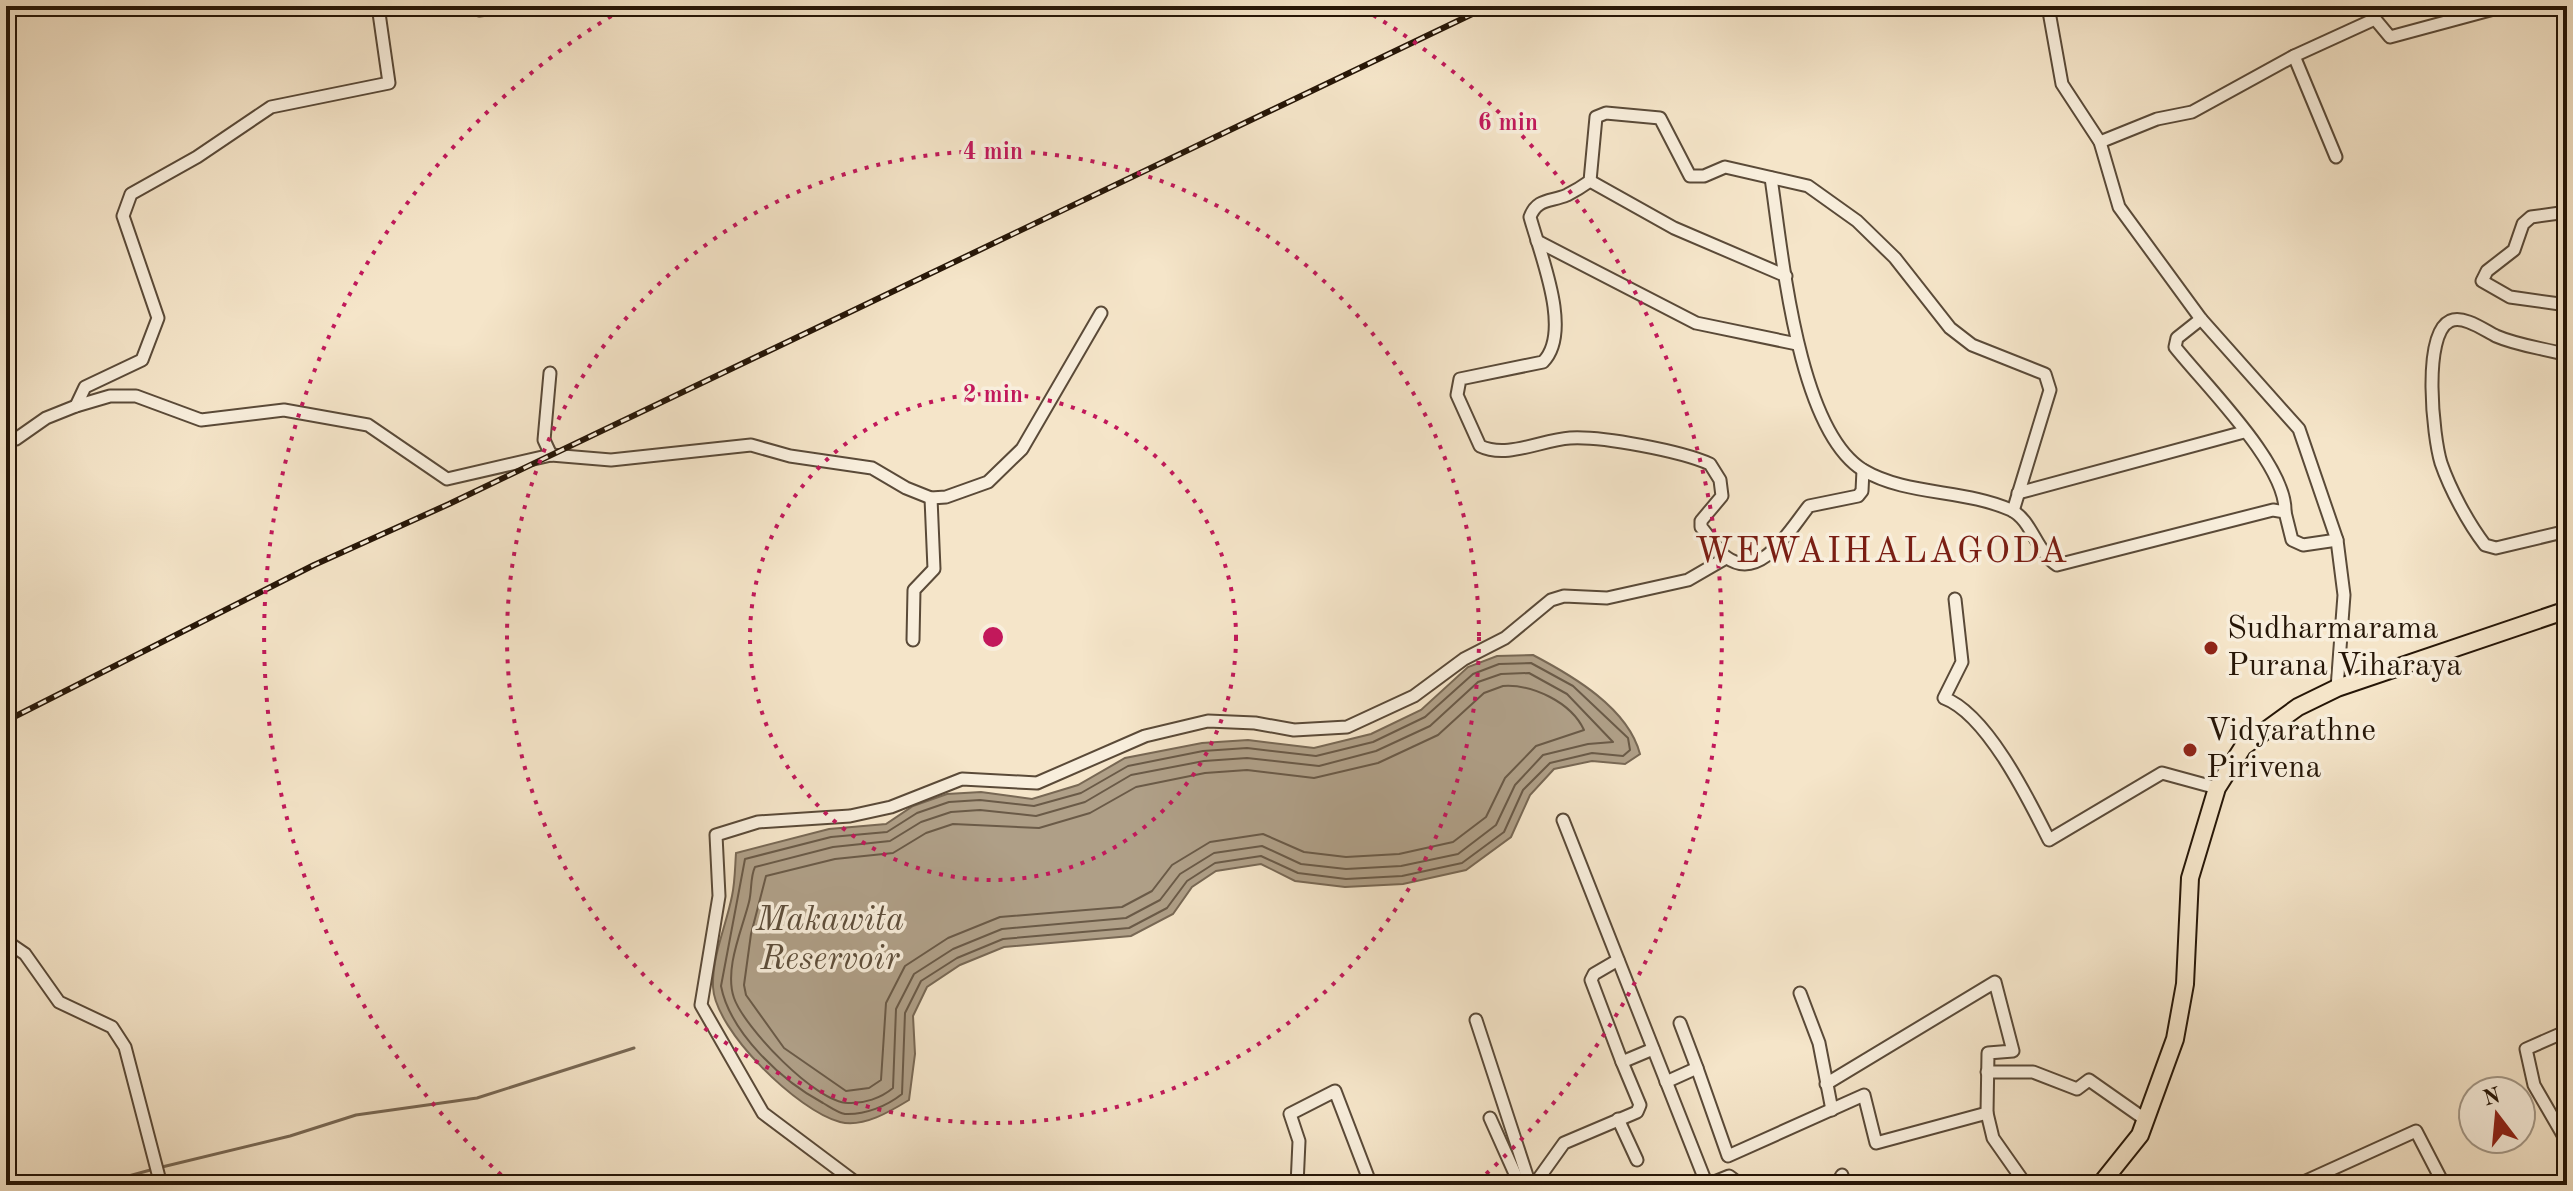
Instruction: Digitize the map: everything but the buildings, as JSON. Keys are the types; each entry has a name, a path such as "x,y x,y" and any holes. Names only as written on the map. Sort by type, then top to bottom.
{"main road":[{"path":"2100,1185 2140,1135 2175,1039 2185,984 2190,878 2217,788 2243,747 2298,707 2337,688 2567,610"}],"street":[{"path":"76,406 85,387 142,360 158,318 123,216 131,194 197,157 271,107 389,83 378,6"},
{"path":"474,6 479,10 513,6"},
{"path":"1673,6 1690,9 1731,6"},
{"path":"2048,6 2062,84 2100,142 2119,207 2201,319 2299,429 2337,540 2344,595 2337,688"},
{"path":"2100,142 2157,119 2192,112 2294,56 2375,19 2390,37 2505,6"},
{"path":"2294,56 2336,157"},
{"path":"1590,181 1596,117 1606,113 1660,118 1690,176 1704,176 1725,167 1808,186 1857,221 1895,258 1950,328 1972,345 2045,374 2050,390 2013,511"},
{"path":"1771,178 1797,344 1812,393 1846,455 1863,470 1894,483 1961,495 2013,511 2044,557 2057,565 2273,510 2285,512"},
{"path":"1590,181 1566,196 1534,207 1530,217 1553,301 1557,338 1553,352 1543,362 1460,379 1457,395 1480,446 1493,452 1569,438 1591,439 1710,464 1720,480 1722,496 1701,521 1701,527 1726,558 1744,564 1759,561 1771,553 1809,506 1858,496 1862,491 1863,470"},
{"path":"1590,181 1674,228 1786,276"},
{"path":"2567,212 2531,217 2523,224 2514,250 2487,271 2482,281 2510,297 2567,305"},
{"path":"1537,241 1696,323 1797,344"},
{"path":"6,440 16,439 46,418 76,406 110,396 136,396 201,420 284,410 368,425 447,479 551,455 611,460 751,445 790,456 872,468 931,498 972,490 1005,467 1022,449 1101,313"},
{"path":"2201,319 2177,338 2175,347 2271,464 2285,498 2292,540 2303,545 2337,540"},
{"path":"2567,355 2514,344 2461,319 2449,322 2439,331 2433,353 2432,401 2441,462 2485,545 2496,548 2567,531"},
{"path":"550,373 544,440 551,455"},
{"path":"2018,493 2244,432"},
{"path":"913,640 914,590 934,569 931,498"},
{"path":"859,1185 763,1113 701,1005 719,896 716,835 758,822 850,816 891,807 962,779 1037,783 1145,736 1208,721 1255,723 1294,730 1347,727 1414,696 1464,659 1505,638 1551,600 1564,596 1607,598 1688,580 1726,558"},
{"path":"1955,599 1962,662 1944,698 1957,703 2002,755 2022,785 2049,840 2162,773 2217,788"},
{"path":"1563,820 1707,1185 1729,1176 1741,1185"},
{"path":"6,941 25,954 59,1002 112,1027 125,1047 161,1185"},
{"path":"1532,1185 1564,1143 1637,1112 1640,1105 1591,980 1594,974 1618,960"},
{"path":"1826,1084 1932,1017 1995,982 2013,1051 1988,1053 1987,1113 1993,1138 2026,1185"},
{"path":"1800,993 1819,1043 1832,1110"},
{"path":"1476,1020 1532,1185"},
{"path":"1680,1023 1728,1156 1864,1095 1876,1143 1987,1113"},
{"path":"2567,1031 2526,1049 2534,1085 2567,1142"},
{"path":"1622,1062 1653,1049"},
{"path":"1666,1082 1697,1068"},
{"path":"1987,1072 2033,1072 2077,1089 2089,1080 2146,1120"},
{"path":"1297,1185 1299,1141 1290,1114 1335,1091 1371,1185"},
{"path":"1490,1118 1520,1185"},
{"path":"1618,1119 1637,1160"},
{"path":"2297,1185 2416,1131 2444,1185"}],"water":[{"name":"Makawita Reservoir","path":"1533,655 1597,695 1624,722 1640,754 1625,764 1592,761 1554,769 1530,795 1511,837 1466,870 1403,884 1345,887 1295,881 1261,864 1216,871 1192,887 1173,914 1131,936 1004,947 960,965 927,987 913,1016 915,1054 909,1100 858,1123 840,1122 823,1115 782,1086 743,1046 717,1005 713,975 733,891 736,853 829,829 886,824 913,806 947,794 981,792 1032,799 1078,785 1125,758 1202,743 1248,740 1314,748 1371,734 1421,710 1468,667 1497,656"}],"waterway":[{"path":"162,1167 290,1136 356,1115 477,1098 634,1048"},
{"path":"96,1185 154,1169"}],"railway":[{"path":"6,721 314,565 449,504 1489,6"}],"place":[{"name":"Sudharmarama Purana Viharaya","path":"2211,648"},
{"name":"Vidyarathne Pirivena","path":"2190,750"}],"district":[{"name":"WEWAIHALAGODA","path":"1882,553"}]}
